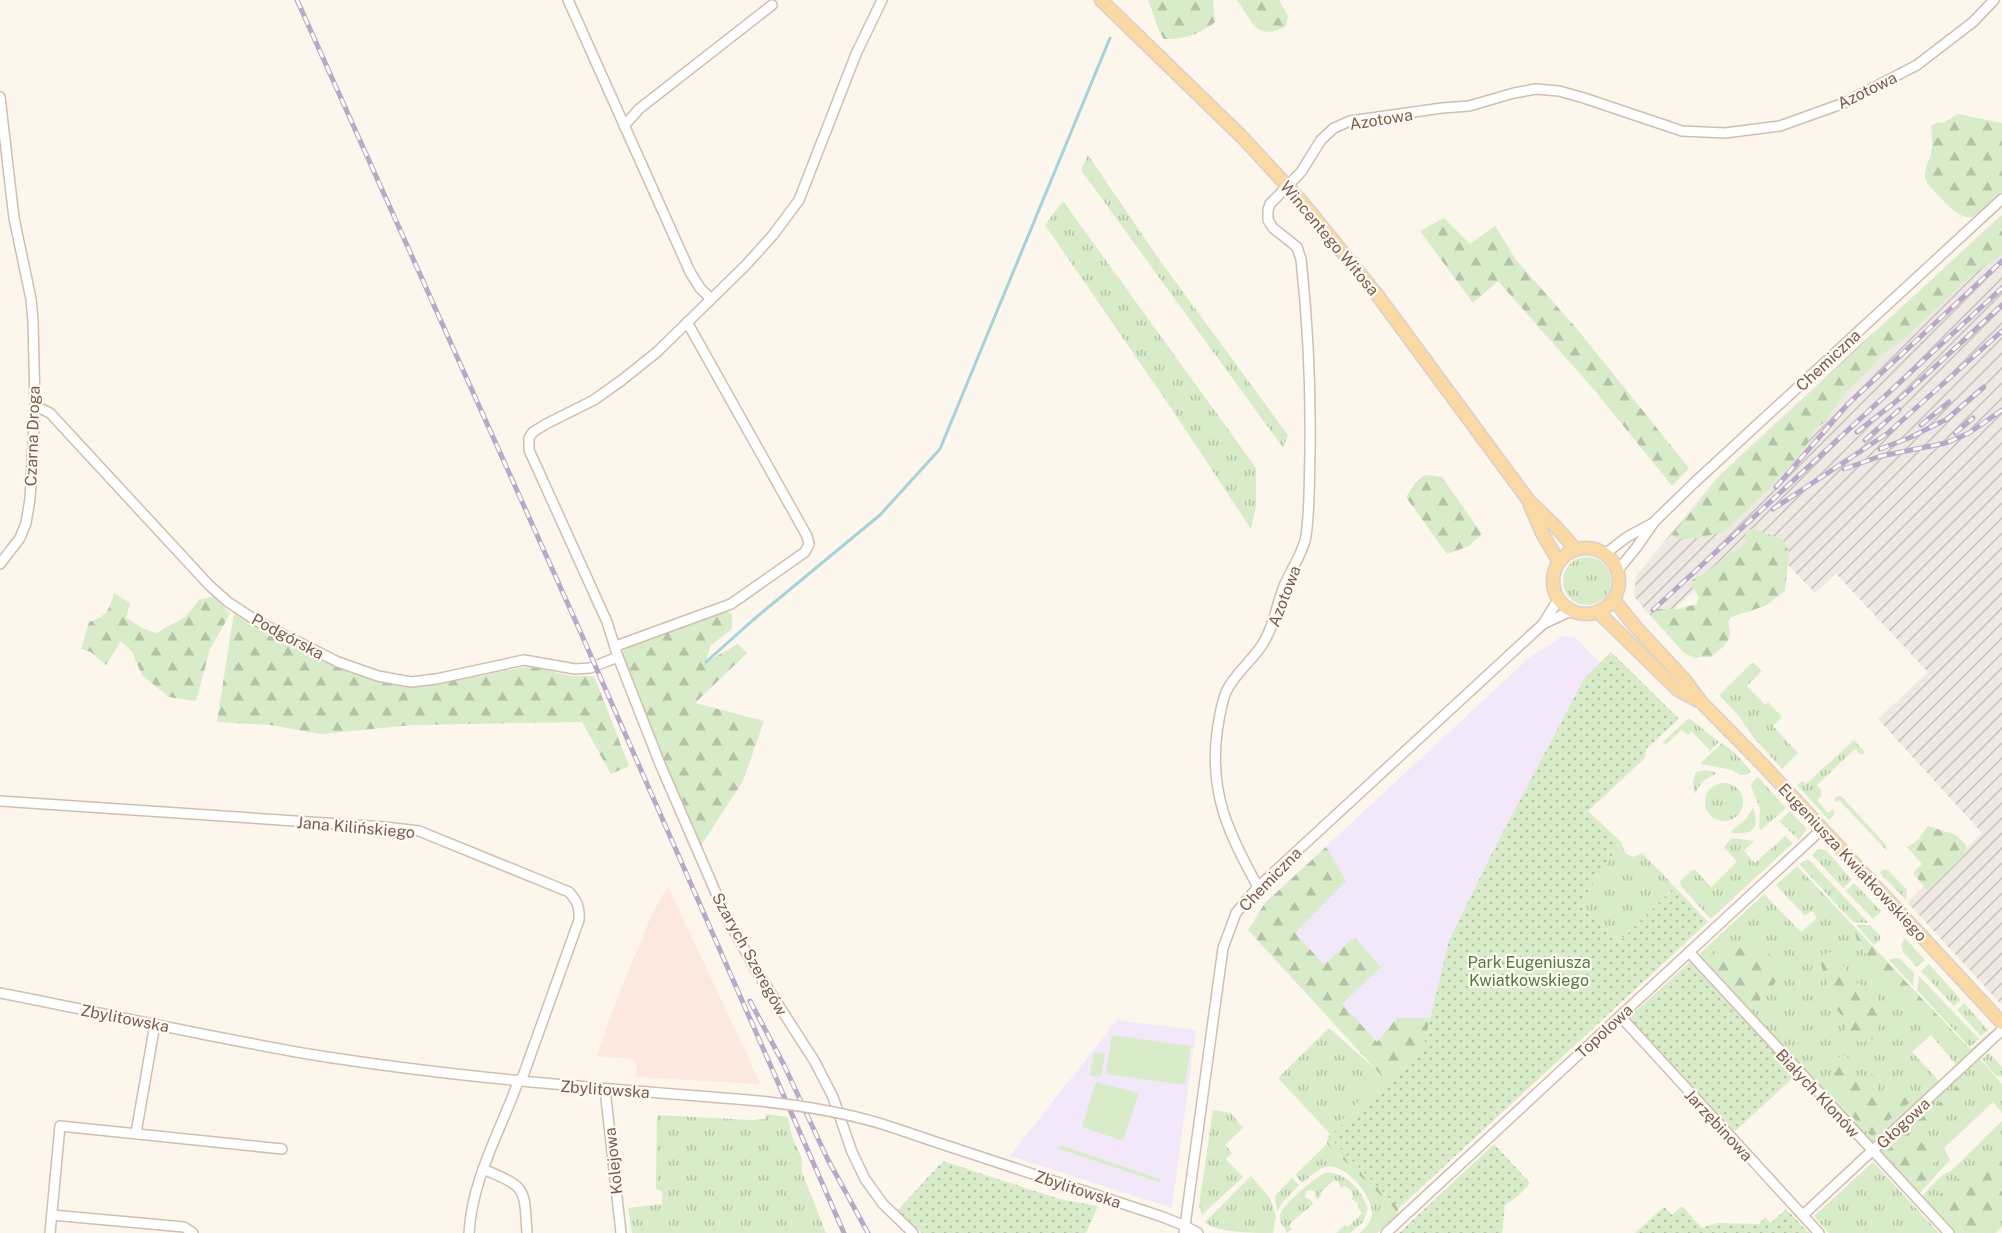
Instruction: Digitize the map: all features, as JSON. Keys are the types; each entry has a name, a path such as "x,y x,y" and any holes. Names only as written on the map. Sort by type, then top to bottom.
{"main road":[{"name":"Wincentego Witosa","path":"1101,0 1243,138 1287,185 1378,296 1529,501 1556,526 1576,550"},
{"name":"Wincentego Witosa","path":"1529,501 1543,535 1559,562"},
{"path":"1588,548 1605,554 1618,570 1620,585 1614,600 1599,612 1585,615 1571,611 1558,600 1553,585 1555,569 1559,562 1576,550 1588,548"},
{"name":"Eugeniusza Kwiatkowskiego","path":"1614,600 1684,679 1702,703 1764,766 2002,1023"},
{"name":"Eugeniusza Kwiatkowskiego","path":"1599,612 1678,690 1702,703"}],"street":[{"path":"568,0 690,272 700,288 711,299"},
{"path":"616,646 731,604 805,552 809,544 807,536 687,322 774,235 799,200 856,54 882,0"},
{"name":"Azotowa","path":"1258,887 1225,820 1218,795 1215,747 1225,694 1233,679 1261,647 1270,631 1284,587 1302,551 1306,537 1311,408 1310,364 1301,259 1297,247 1273,228 1268,220 1268,210 1269,204 1301,172 1321,140 1334,128 1350,122 1469,106 1536,89 1558,91 1584,98 1682,131 1725,133 1780,126 1844,103 1917,65 1973,22 1994,0"},
{"path":"624,126 639,109 772,5"},
{"name":"Czarna Droga","path":"0,97 15,218 31,299 35,405 30,499 26,523 20,538 0,564"},
{"name":"Chemiczna","path":"1618,570 1655,522 1676,501 2002,199"},
{"name":"Szarych Szeregów","path":"687,322 657,352 622,380 594,400 533,432 529,438 529,450 607,622 618,657 691,838 726,916 756,970 815,1062 833,1097 852,1152 865,1179 883,1204 913,1233"},
{"name":"Podgórska","path":"35,405 50,414 228,602 257,621 338,662 378,676 411,682 436,679 524,660 575,669 590,668 618,657"},
{"name":"Chemiczna","path":"1605,554 1627,537 1655,522"},
{"name":"Chemiczna","path":"1185,1229 1223,948 1236,913 1258,887 1543,624 1558,600"},
{"name":"Chemiczna","path":"1543,624 1571,611"},
{"name":"Jana Kilińskiego","path":"0,801 419,831 569,892 577,901 580,910 579,920 523,1076 518,1082 483,1168 474,1194 469,1233"},
{"name":"Topolowa","path":"1386,1233 1822,829"},
{"name":"Białych Klonów","path":"1689,952 1949,1233"},
{"name":"Zbylitowska","path":"0,993 310,1054 518,1082 737,1099 794,1105 842,1114 957,1149 1198,1233"},
{"name":"Jarzębinowa","path":"1620,1016 1819,1233"},
{"path":"136,1133 155,1024"},
{"name":"Głogowa","path":"1803,1215 2002,1030"},
{"name":"Kolejowa","path":"605,1089 621,1233"},
{"path":"50,1233 60,1126 282,1149"},
{"path":"483,1168 512,1181 522,1190 525,1200 527,1233"},
{"path":"52,1215 173,1226 192,1231"}],"shaded area":[{"path":"2002,214 2002,1005 1907,902 1982,833 1878,719 1928,672 1836,574 1815,593 1768,544 1727,560 1658,624 1634,597 1636,576 1720,474"},
{"path":"1563,636 1576,638 1600,663 1584,679 1423,1049 1388,1081 1265,903 1530,657"},
{"path":"668,886 760,1083 758,1084 635,1077 637,1066 631,1059 597,1056 611,1014 652,914"},
{"path":"1117,1020 1196,1030 1172,1208 1010,1156"}],"green space":[{"path":"1148,0 1213,0 1215,22 1191,35 1164,39"},
{"path":"1237,0 1279,0 1288,16 1286,26 1268,32 1262,31 1256,27"},
{"path":"1958,114 2002,123 2002,192 1985,209 1971,217 1965,217 1949,206 1929,185 1925,177 1932,150 1931,126 1938,122 1943,123"},
{"path":"1088,155 1161,262 1288,435 1283,448 1081,170"},
{"path":"1063,201 1256,468 1256,506 1251,529 1045,225"},
{"path":"2002,215 2002,255 1972,275 1915,329 1884,353 1846,392 1825,422 1814,430 1803,451 1775,483 1724,532 1698,538 1676,539 1672,535 1721,475"},
{"path":"1444,218 1470,244 1495,226 1517,261 1577,329 1689,468 1672,486 1596,392 1498,281 1473,303 1420,231"},
{"path":"1425,475 1442,477 1482,534 1469,546 1447,554 1406,497 1416,482"},
{"path":"1750,529 1783,540 1789,552 1785,591 1765,606 1731,617 1728,622 1730,634 1727,642 1711,657 1698,657 1697,659 1684,653 1651,616 1657,609 1678,609 1697,604 1699,597 1691,585 1692,580 1707,572 1746,543 1745,532"},
{"path":"1582,557 1592,557 1607,567 1611,581 1610,590 1601,601 1592,605 1582,605 1567,595 1563,586 1563,576 1573,561"},
{"path":"114,593 130,603 126,618 156,633 185,617 199,600 214,596 230,614 210,649 196,701 169,697 142,675 132,652 121,641 106,665 91,652 81,649 89,622 106,612"},
{"path":"722,609 732,614 732,629 710,646 706,662 738,644 747,653 695,703 764,721 743,781 698,850 659,756 622,653 628,644"},
{"path":"234,612 280,642 369,677 405,686 458,680 529,666 571,676 594,676 629,766 611,774 582,722 412,725 321,734 271,725 217,722"},
{"name":"Park Eugeniusza Kwiatkowskiego","path":"1611,652 1679,719 1647,748 1644,759 1588,811 1621,842 1580,904 1619,942 1675,887 1708,922 1399,1208 1329,1137 1423,1049 1449,941 1491,855 1584,679"},
{"path":"1753,662 1762,671 1747,686 1765,705 1768,702 1782,717 1773,726 1798,753 1782,769 1719,695"},
{"path":"1689,718 1719,742 1709,752 1709,749 1692,732 1688,735 1682,730 1666,744 1662,743"},
{"path":"1854,740 1865,752 1861,755 1855,749 1817,785 1821,790 1821,796 1817,800 1828,813 1833,809 1835,814 1829,820 1797,785 1802,781 1806,784"},
{"path":"1722,743 1735,753 1751,771 1746,775 1740,775 1732,770 1700,764"},
{"path":"1707,770 1717,773 1703,781 1694,794 1695,773"},
{"path":"1758,777 1786,808 1761,830 1759,827 1760,809 1751,786"},
{"path":"1724,783 1731,784 1737,789 1742,795 1742,809 1737,815 1731,820 1724,821 1717,820 1711,815 1706,809 1705,802 1706,795 1711,789 1717,784"},
{"path":"1841,796 1886,845 1887,851 1839,800 1836,802 1834,799"},
{"path":"1753,808 1756,821 1753,829 1745,833 1733,833 1731,831 1746,819"},
{"path":"1790,811 1807,829 1799,840 1779,821"},
{"path":"1928,826 1956,835 1966,845 1964,856 1927,890 1913,873 1922,864 1907,847 1917,841"},
{"path":"1785,836 1793,843 1712,918 1681,886 1680,881 1695,870 1711,887 1737,862 1724,847 1732,838 1754,841 1744,851 1755,863"},
{"path":"1621,842 1625,853 1633,857 1642,853 1675,887 1619,942 1580,904"},
{"path":"1326,847 1346,881 1295,933 1324,965 1354,937 1381,967 1342,1004 1377,1042 1397,1018 1430,1018 1423,1049 1329,1137 1399,1208 1396,1216 1395,1209 1327,1144 1328,1136 1381,1075 1248,930 1265,903"},
{"path":"1818,849 1826,850 1852,880 1843,888 1812,855"},
{"path":"1808,859 1869,923 1853,922 1799,864"},
{"path":"1797,866 1969,1048 1971,1049 1990,1032 1992,1033 1957,1066 1931,1035 1912,1052 1940,1082 1872,1146 1696,957 1764,894 1801,932 1817,918 1812,911 1805,916 1776,885"},
{"path":"1888,870 1907,890 1906,900 1880,873"},
{"path":"1854,883 1881,911 1873,919 1846,891"},
{"path":"1856,925 1870,925 1880,936 1880,940 1874,945"},
{"path":"1856,929 1967,1047 1962,1055 1951,1047 1946,1034 1925,1023 1914,1014 1898,989 1875,978 1867,956 1857,942"},
{"path":"1905,938 1925,960 1917,967 1903,952 1901,945"},
{"path":"1718,947 1729,950 1731,948 1756,949 1762,947 1776,960 1779,976 1771,989 1763,988 1760,992 1760,1000 1749,1007 1704,958 1716,953"},
{"path":"1831,952 1855,980 1870,990 1880,1001 1882,1013 1875,1038 1862,1042 1848,1039 1843,1018 1828,997 1826,988 1828,982 1822,967 1821,956"},
{"path":"1899,958 1914,973 1913,986 1889,960"},
{"path":"1692,960 1797,1074 1732,1134 1626,1020"},
{"path":"1929,964 1961,1000 1954,1006 1921,971"},
{"path":"1919,976 1979,1039 1970,1047 1917,990"},
{"path":"1964,1003 1988,1030 1981,1036 1957,1010"},
{"path":"1329,1028 1382,1075 1330,1134 1278,1078"},
{"path":"1112,1035 1191,1046 1185,1085 1106,1074"},
{"path":"1999,1038 2000,1040 1980,1059 2002,1084 2002,1113 1993,1102 1944,1148 1950,1160 1918,1195 1877,1152"},
{"path":"1094,1053 1105,1054 1101,1077 1090,1075"},
{"path":"1989,1053 2002,1067 2002,1077 1995,1075 1982,1059"},
{"path":"1841,1055 1847,1056 1857,1078 1874,1075 1878,1086 1877,1100 1887,1105 1896,1099 1910,1097 1911,1101 1872,1136 1848,1112 1843,1098 1833,1095 1827,1089 1833,1065"},
{"path":"1096,1082 1139,1093 1123,1141 1082,1127"},
{"path":"1963,1082 1967,1083 1968,1087 1954,1103 1952,1112 1934,1124 1926,1126 1924,1132 1935,1152 1935,1166 1922,1184 1914,1184 1886,1152"},
{"path":"1213,1110 1231,1113 1243,1128 1225,1145 1232,1153 1226,1159 1243,1177 1202,1215 1199,1205"},
{"path":"766,1114 788,1117 792,1136 802,1159 802,1172 826,1233 632,1233 628,1208 662,1204 662,1191 656,1189 657,1115 752,1120 765,1119"},
{"path":"2002,1121 2002,1227 1995,1233 1953,1233 1920,1198"},
{"path":"1327,1144 1395,1209 1396,1216 1377,1233 1360,1233 1371,1219 1371,1206 1363,1190 1349,1175 1333,1167 1326,1167 1302,1183 1295,1175"},
{"path":"1494,1144 1530,1183 1517,1197 1505,1205 1502,1233 1399,1233"},
{"path":"1060,1145 1160,1179 1159,1182 1059,1149"},
{"path":"2002,1147 2002,1210 1978,1232 1959,1230 1934,1204 1950,1185 1987,1161 1987,1152"},
{"path":"943,1161 1059,1199 1098,1206 1086,1233 922,1233 897,1211"},
{"path":"1873,1162 1939,1233 1829,1233 1814,1216"},
{"path":"1327,1172 1341,1176 1353,1184 1362,1195 1368,1209 1363,1222 1350,1233 1336,1233 1345,1225 1348,1227 1362,1213 1358,1208 1358,1203 1351,1199 1353,1197 1351,1190 1344,1186 1341,1188 1334,1180 1320,1193 1321,1196 1318,1199 1312,1190 1306,1191 1305,1197 1313,1204 1292,1222 1289,1226 1292,1229 1287,1233 1280,1220 1282,1210 1315,1179"},
{"path":"1251,1176 1270,1198 1276,1216 1273,1233 1226,1230 1210,1226 1205,1222"},
{"path":"1292,1178 1299,1185 1277,1211 1275,1196"},
{"path":"1682,1206 1702,1228 1716,1223 1759,1224 1765,1217 1771,1223 1786,1209 1809,1233 1635,1233 1664,1207 1672,1215"}],"waterway":[{"path":"706,662 880,515 940,449 1110,38"}],"railway":[{"path":"297,0 580,631 844,1233"},
{"path":"1776,487 1848,404 2002,261"},
{"path":"1653,610 2002,288"},
{"path":"1857,432 1903,396 2002,305"},
{"path":"1773,509 1888,433 2002,331"},
{"path":"1880,449 1909,438 1947,419 1984,387"},
{"path":"1921,425 1949,402"},
{"path":"1865,440 1899,410"},
{"path":"1844,469 1881,456 1946,443 1969,433 2002,410"},
{"path":"1955,433 1973,418"},
{"path":"750,1001 784,1065 827,1158 868,1233"}]}
